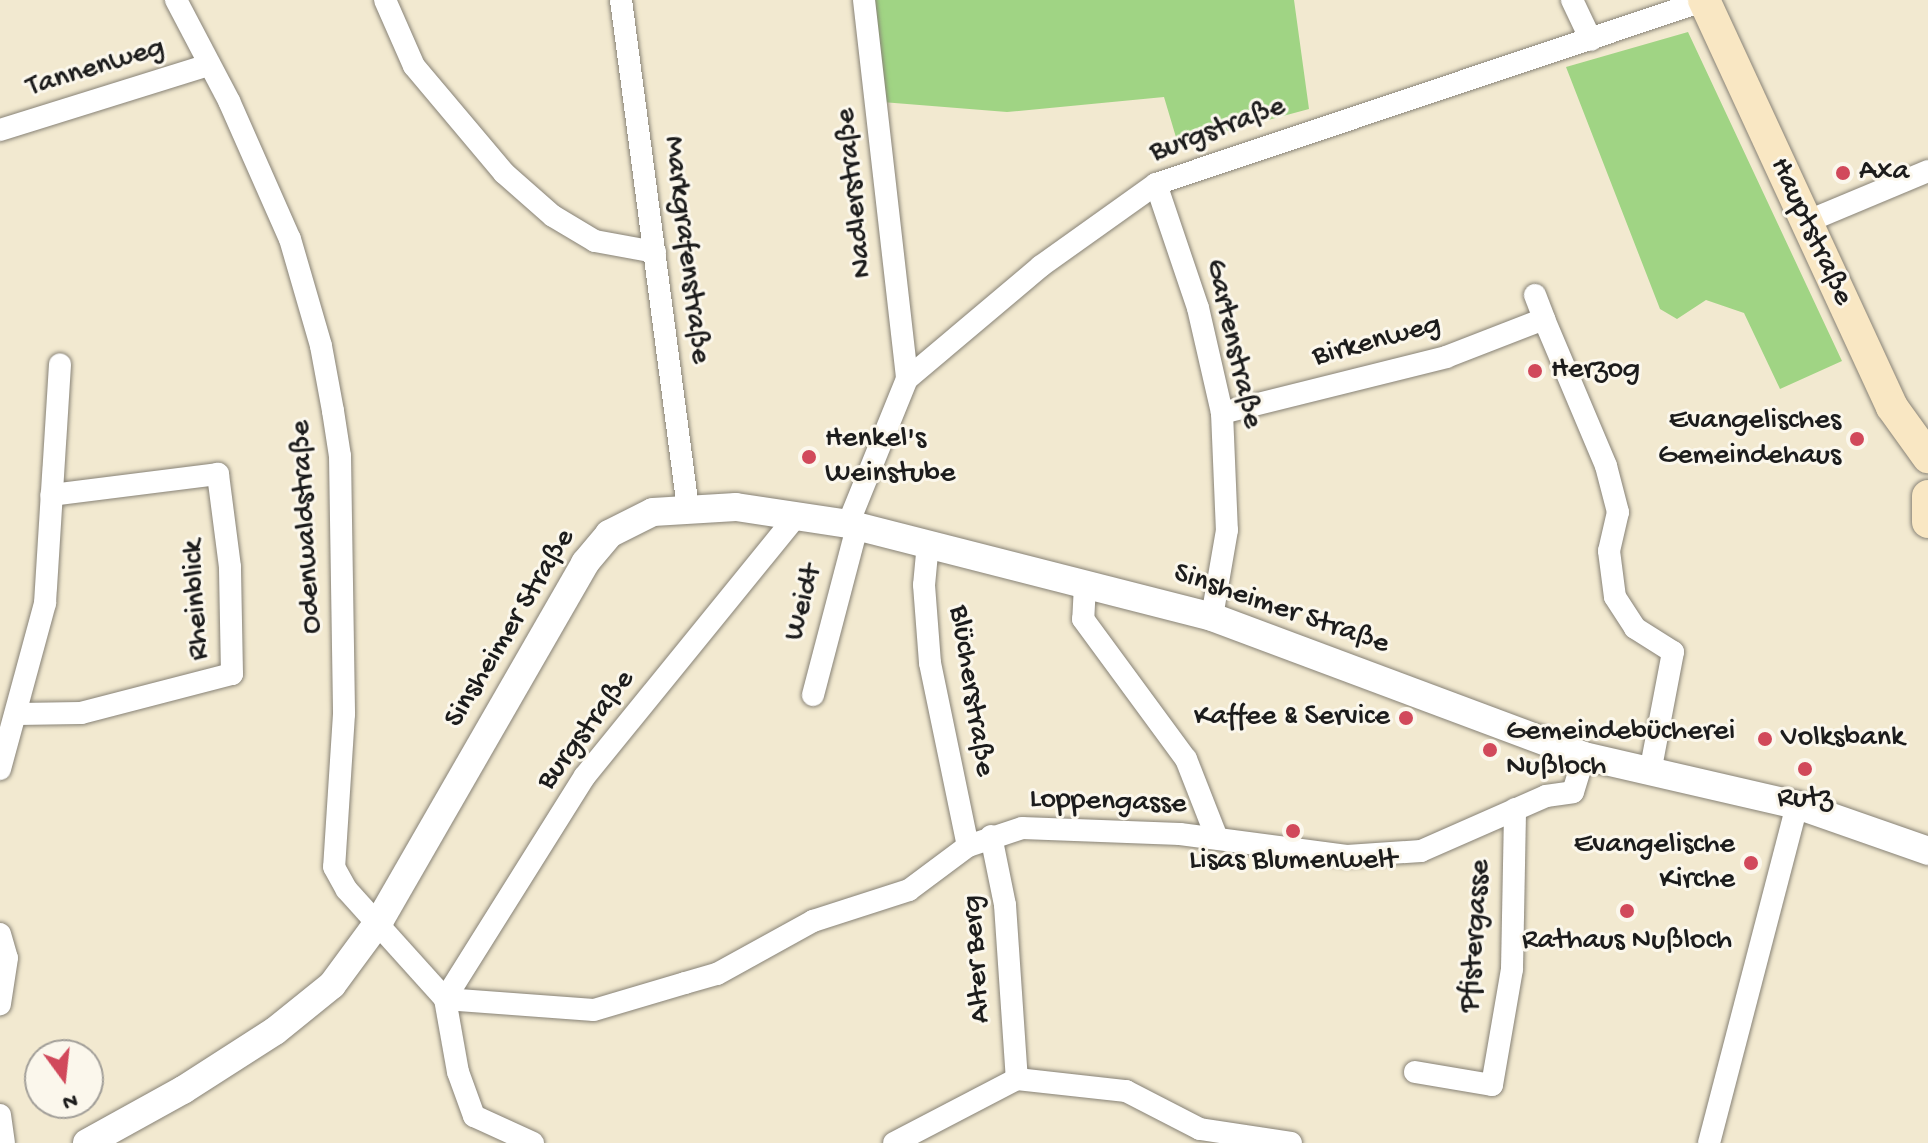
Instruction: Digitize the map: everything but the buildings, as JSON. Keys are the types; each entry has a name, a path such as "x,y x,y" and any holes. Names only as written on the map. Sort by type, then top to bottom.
{"main road":[{"name":"Hauptstraße","path":"1705,0 1892,407 1928,457"},
{"path":"1928,496 1928,522"}],"street":[{"name":"Odenwaldstraße","path":"176,0 290,239 321,346 340,456 344,771 334,867 347,890 380,920"},
{"path":"385,0 414,66 504,173 553,216 595,241 655,252"},
{"name":"Markgrafenstraße","path":"621,0 688,508"},
{"name":"Nadlerstraße","path":"864,0 907,379"},
{"path":"1572,0 1591,40"},
{"name":"Burgstraße","path":"852,526 907,379 1041,266 1156,184 1705,0"},
{"name":"Tannenweg","path":"0,130 209,65"},
{"path":"1806,222 1928,171"},
{"name":"Gartenstraße","path":"1156,184 1198,308 1222,413 1227,530 1212,617"},
{"path":"1535,295 1606,466 1618,512 1609,551 1615,597 1635,628 1673,652 1650,773"},
{"name":"Birkenweg","path":"1222,413 1446,357 1544,319"},
{"path":"0,769 18,714 45,603 60,364"},
{"name":"Rheinblick","path":"18,714 81,713 232,674 230,567 218,474 51,495"},
{"name":"Sinsheimer Straße","path":"87,1143 183,1090 275,1031 332,985 380,920 585,563 609,534 630,520 688,508 797,515 852,526 1212,617 1584,756 1797,805 1928,851"},
{"name":"Burgstraße","path":"445,999 585,776 797,515"},
{"name":"Weidt","path":"813,695 852,526"},
{"name":"Blücherstraße","path":"928,543 924,585 930,663 968,846"},
{"path":"1085,585 1083,619 1186,759 1217,838"},
{"name":"Loppengasse","path":"445,999 594,1010 717,974 813,921 909,890 968,846 1022,828 1076,828 1217,838 1347,856 1421,851 1515,809 1573,792 1584,756"},
{"path":"1709,1143 1797,805"},
{"name":"Pfistergasse","path":"1415,1072 1492,1085 1512,969 1515,809"},
{"name":"Alter Berg","path":"991,836 1005,905 1017,1079"},
{"path":"380,920 445,999 458,1072 474,1116 533,1143"},
{"path":"0,934 7,958 0,1004"},
{"path":"894,1143 1017,1079 1126,1091 1200,1129 1291,1143"},
{"path":"0,1115 4,1143"}],"green space":[{"path":"871,0 1294,0 1309,109 1178,144 1164,97 1007,112 882,102"},
{"path":"1688,32 1842,361 1780,389 1744,313 1706,300 1677,319 1660,309 1566,67"}],"place":[{"name":"Axa","path":"1843,173"},
{"name":"Herzog","path":"1535,371"},
{"name":"Evangelisches Gemeindehaus","path":"1857,439"},
{"name":"Henkel's Weinstube","path":"809,457"},
{"name":"Kaffee & Service","path":"1406,718"},
{"name":"Volksbank","path":"1765,739"},
{"name":"Gemeindebücherei Nußloch","path":"1490,750"},
{"name":"Rutz","path":"1805,769"},
{"name":"Lisas Blumenwelt","path":"1293,831"},
{"name":"Evangelische Kirche","path":"1751,863"},
{"name":"Rathaus Nußloch","path":"1627,911"}]}
